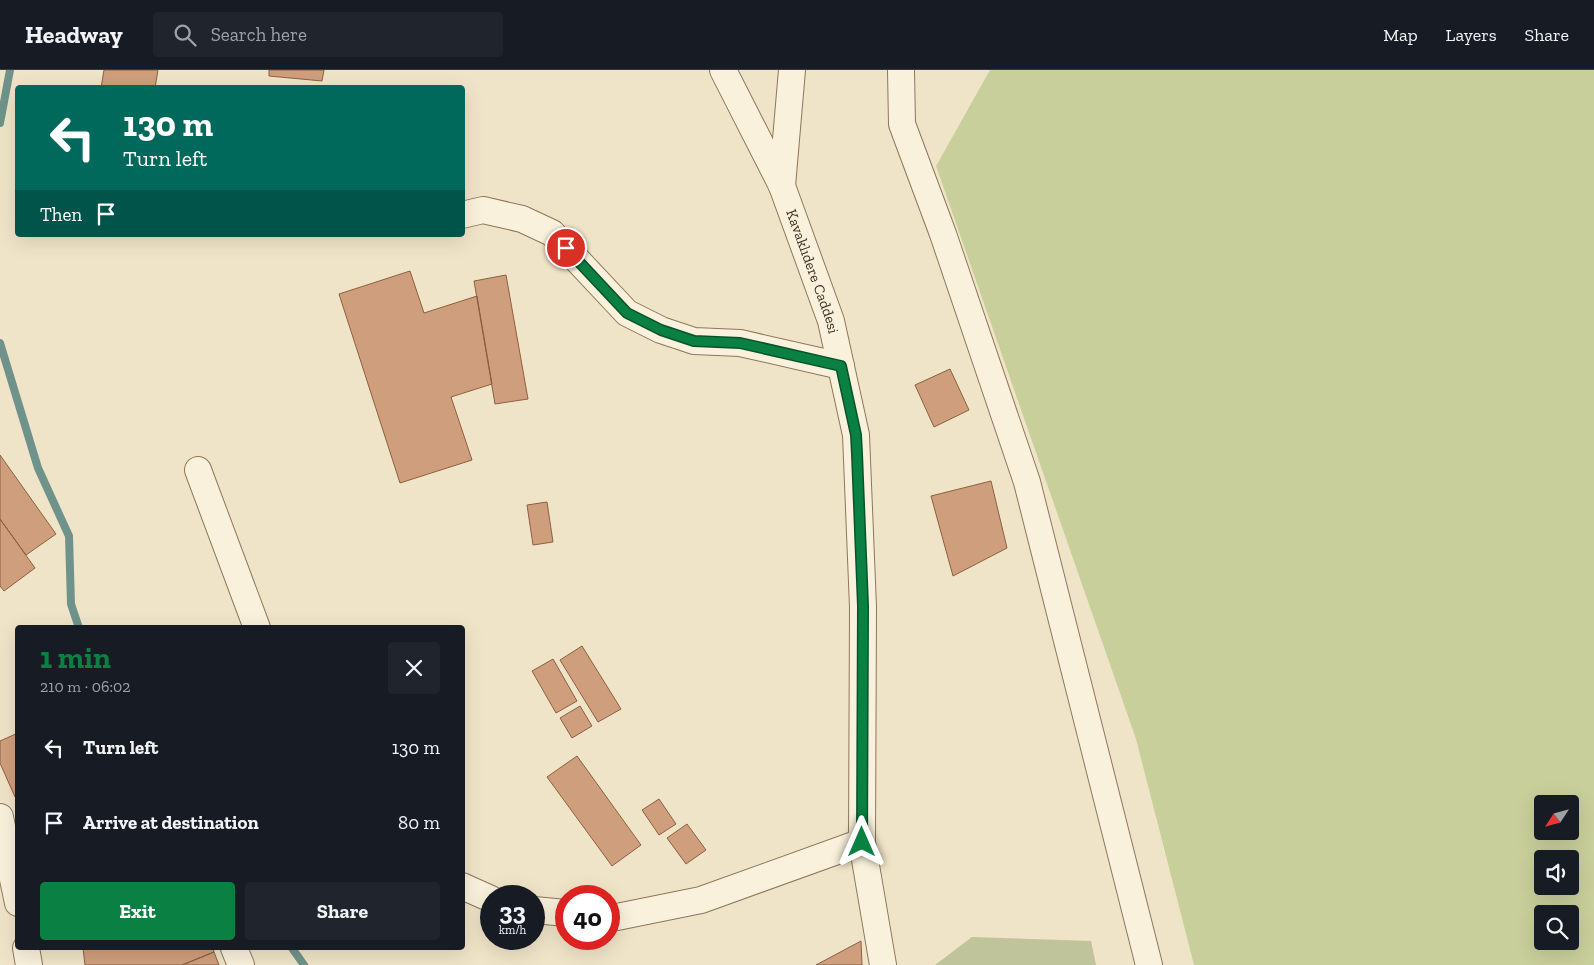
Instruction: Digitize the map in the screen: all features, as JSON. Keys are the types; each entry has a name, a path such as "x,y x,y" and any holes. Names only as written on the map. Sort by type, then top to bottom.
{"street":[{"name":"Kavaklıdere Caddesi","path":"723,70 782,186 831,321 856,435 863,606 862,842 883,965"},
{"path":"782,186 792,70"},
{"path":"901,70 902,124 942,234 1027,482 1149,965"},
{"path":"465,213 483,210 522,219 552,234 627,313 661,330 694,341 740,343 841,366"},
{"path":"198,470 256,625"},
{"path":"0,817 15,889"},
{"path":"620,916 701,900 862,842"},
{"path":"465,887 480,894"},
{"path":"26,950 29,965"},
{"path":"235,950 241,965"}],"green space":[{"path":"990,70 1594,70 1594,965 1194,965 1136,739 936,166"},
{"path":"972,937 1091,941 1096,965 935,965"}],"building":[{"path":"104,70 158,70 156,85 102,85"},
{"path":"269,70 324,70 322,81 269,76"},
{"path":"410,271 424,313 477,296 492,384 451,397 472,460 400,483 339,294"},
{"path":"506,275 528,399 495,404 474,281"},
{"path":"950,369 969,410 934,427 915,385"},
{"path":"0,455 56,534 26,555 0,519"},
{"path":"991,481 1007,548 953,576 931,496"},
{"path":"547,502 553,542 533,545 527,505"},
{"path":"0,519 35,568 4,591 0,586"},
{"path":"582,646 621,709 598,722 560,660"},
{"path":"553,659 577,701 556,713 532,671"},
{"path":"580,706 592,726 572,738 560,718"},
{"path":"15,734 15,797 0,763 0,741"},
{"path":"577,756 641,845 612,866 547,777"},
{"path":"659,799 676,824 659,835 642,810"},
{"path":"687,824 706,850 686,864 667,838"},
{"path":"861,941 862,965 816,965"},
{"path":"83,950 214,950 214,952 182,965 85,965"},
{"path":"214,952 219,965 182,965"}],"waterway":[{"path":"0,123 10,70"},
{"path":"0,343 38,468 69,536 71,604 78,625"},
{"path":"293,950 304,965"}],"route":[{"path":"566,248 627,313 661,330 694,341 740,343 841,366 856,435 857,454 863,606 862,842"}]}
